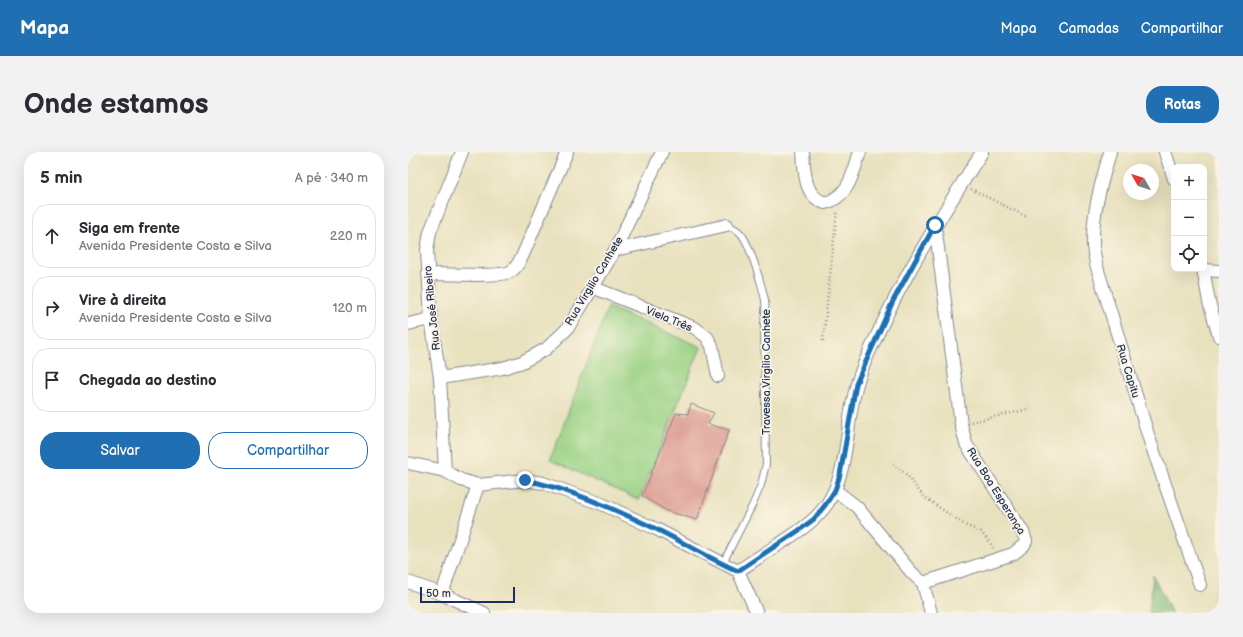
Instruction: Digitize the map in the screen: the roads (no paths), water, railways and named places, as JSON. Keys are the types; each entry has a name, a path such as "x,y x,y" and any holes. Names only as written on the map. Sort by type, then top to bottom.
{"street":[{"name":"Rua José Ribeiro","path":"445,471 440,378 431,319 427,250 430,232 462,152"},
{"path":"428,274 502,274 510,272 517,266 567,152"},
{"name":"Rua Virgilio Canhete","path":"440,378 503,368 522,362 546,349 567,328 615,250 662,152"},
{"path":"803,152 806,177 810,193 814,198 825,203 838,198 845,190 850,181 860,152"},
{"path":"738,571 814,519 835,490 840,475 856,384 893,301 935,225 982,152"},
{"path":"1165,152 1171,170"},
{"name":"Rua Capitu","path":"1110,153 1098,195 1094,219 1092,241 1096,264 1149,438 1200,585"},
{"name":"Travessa Virgílio Canhete","path":"615,250 727,225"},
{"name":"Rua Boa Esperança","path":"923,584 1013,554 1020,549 1026,541 1023,532 966,444 961,424 935,225"},
{"path":"1207,270 1219,271"},
{"path":"1204,272 1209,302 1219,336"},
{"name":"Viela Três","path":"592,287 695,328 707,337 712,346 718,376"},
{"path":"408,324 431,319"},
{"path":"408,463 445,471 461,480 478,485 525,480 543,484 602,504 656,529 738,571 757,613"},
{"path":"442,594 478,485"},
{"path":"835,490 857,507 923,584 932,613"},
{"path":"408,582 442,594 484,613"}],"lane":[{"name":"Travessa Virgílio Canhete","path":"723,563 754,504 761,485 766,464 765,300 745,240 738,231 727,225"}]}
